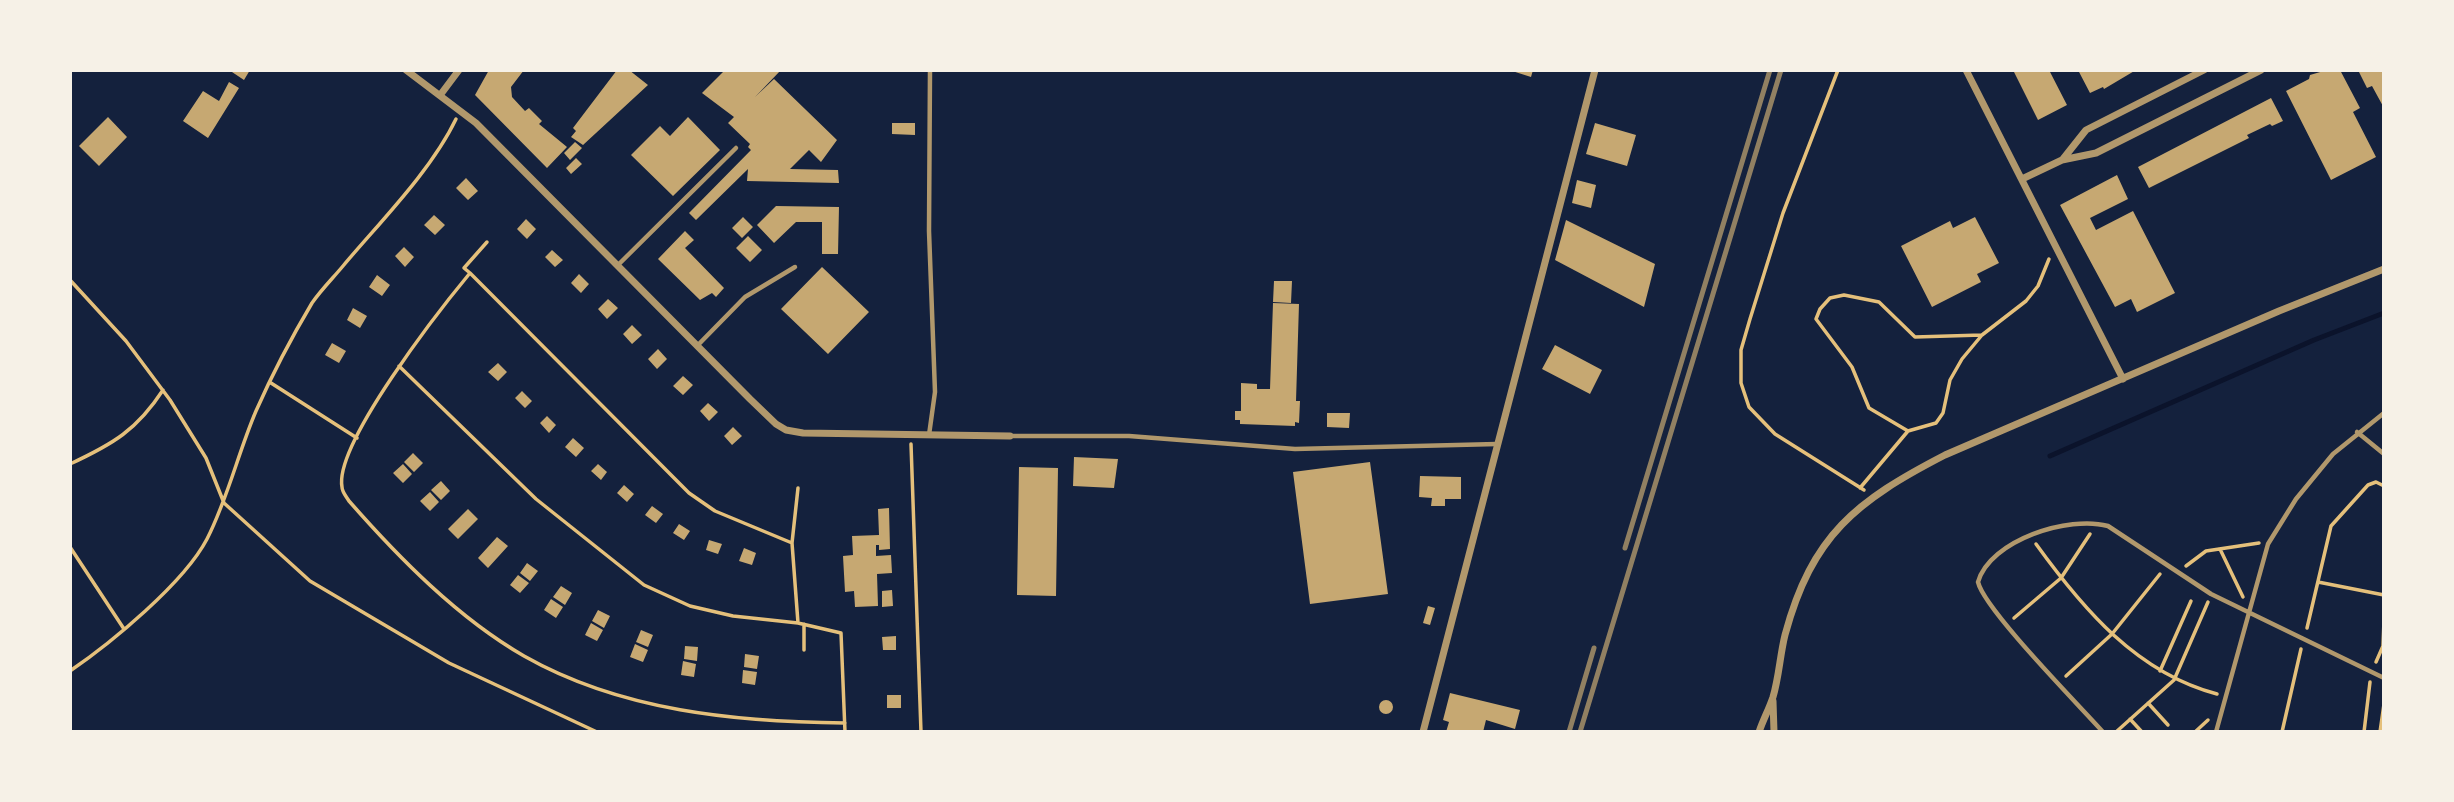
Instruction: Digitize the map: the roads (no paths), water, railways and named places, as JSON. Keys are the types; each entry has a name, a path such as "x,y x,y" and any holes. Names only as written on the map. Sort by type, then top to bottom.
{"street":[{"path":"406,70 461,110 766,415 786,430 1010,436"},
{"path":"441,94 459,70"},
{"path":"1423,732 1595,70"},
{"path":"1966,70 2123,379"},
{"path":"2062,160 2085,130 2204,70"},
{"path":"2022,179 2062,160 2096,153 2261,70"},
{"path":"1759,732 1773,697 1785,637 1799,590 1813,560 1834,531 1875,496 1945,455 2384,270"},
{"path":"1773,697 1774,732"}],"lane":[{"path":"929,435 935,392 929,231 930,70"},
{"path":"618,265 736,148"},
{"path":"697,346 745,297 795,267"},
{"path":"2216,732 2268,544 2296,499 2333,454 2357,432 2384,413"},
{"path":"2357,432 2384,454"},
{"path":"1010,436 1129,436 1295,449 1497,444"},
{"path":"2103,732 2007,624 1980,590 1978,582 1993,557 2030,536 2070,523 2108,526 2211,594 2384,678"}],"waterway":[{"path":"2050,456 2314,340 2384,313"}],"railway":[{"path":"1625,548 1770,70"},
{"path":"1580,732 1781,70"},
{"path":"1569,732 1594,648"}]}
